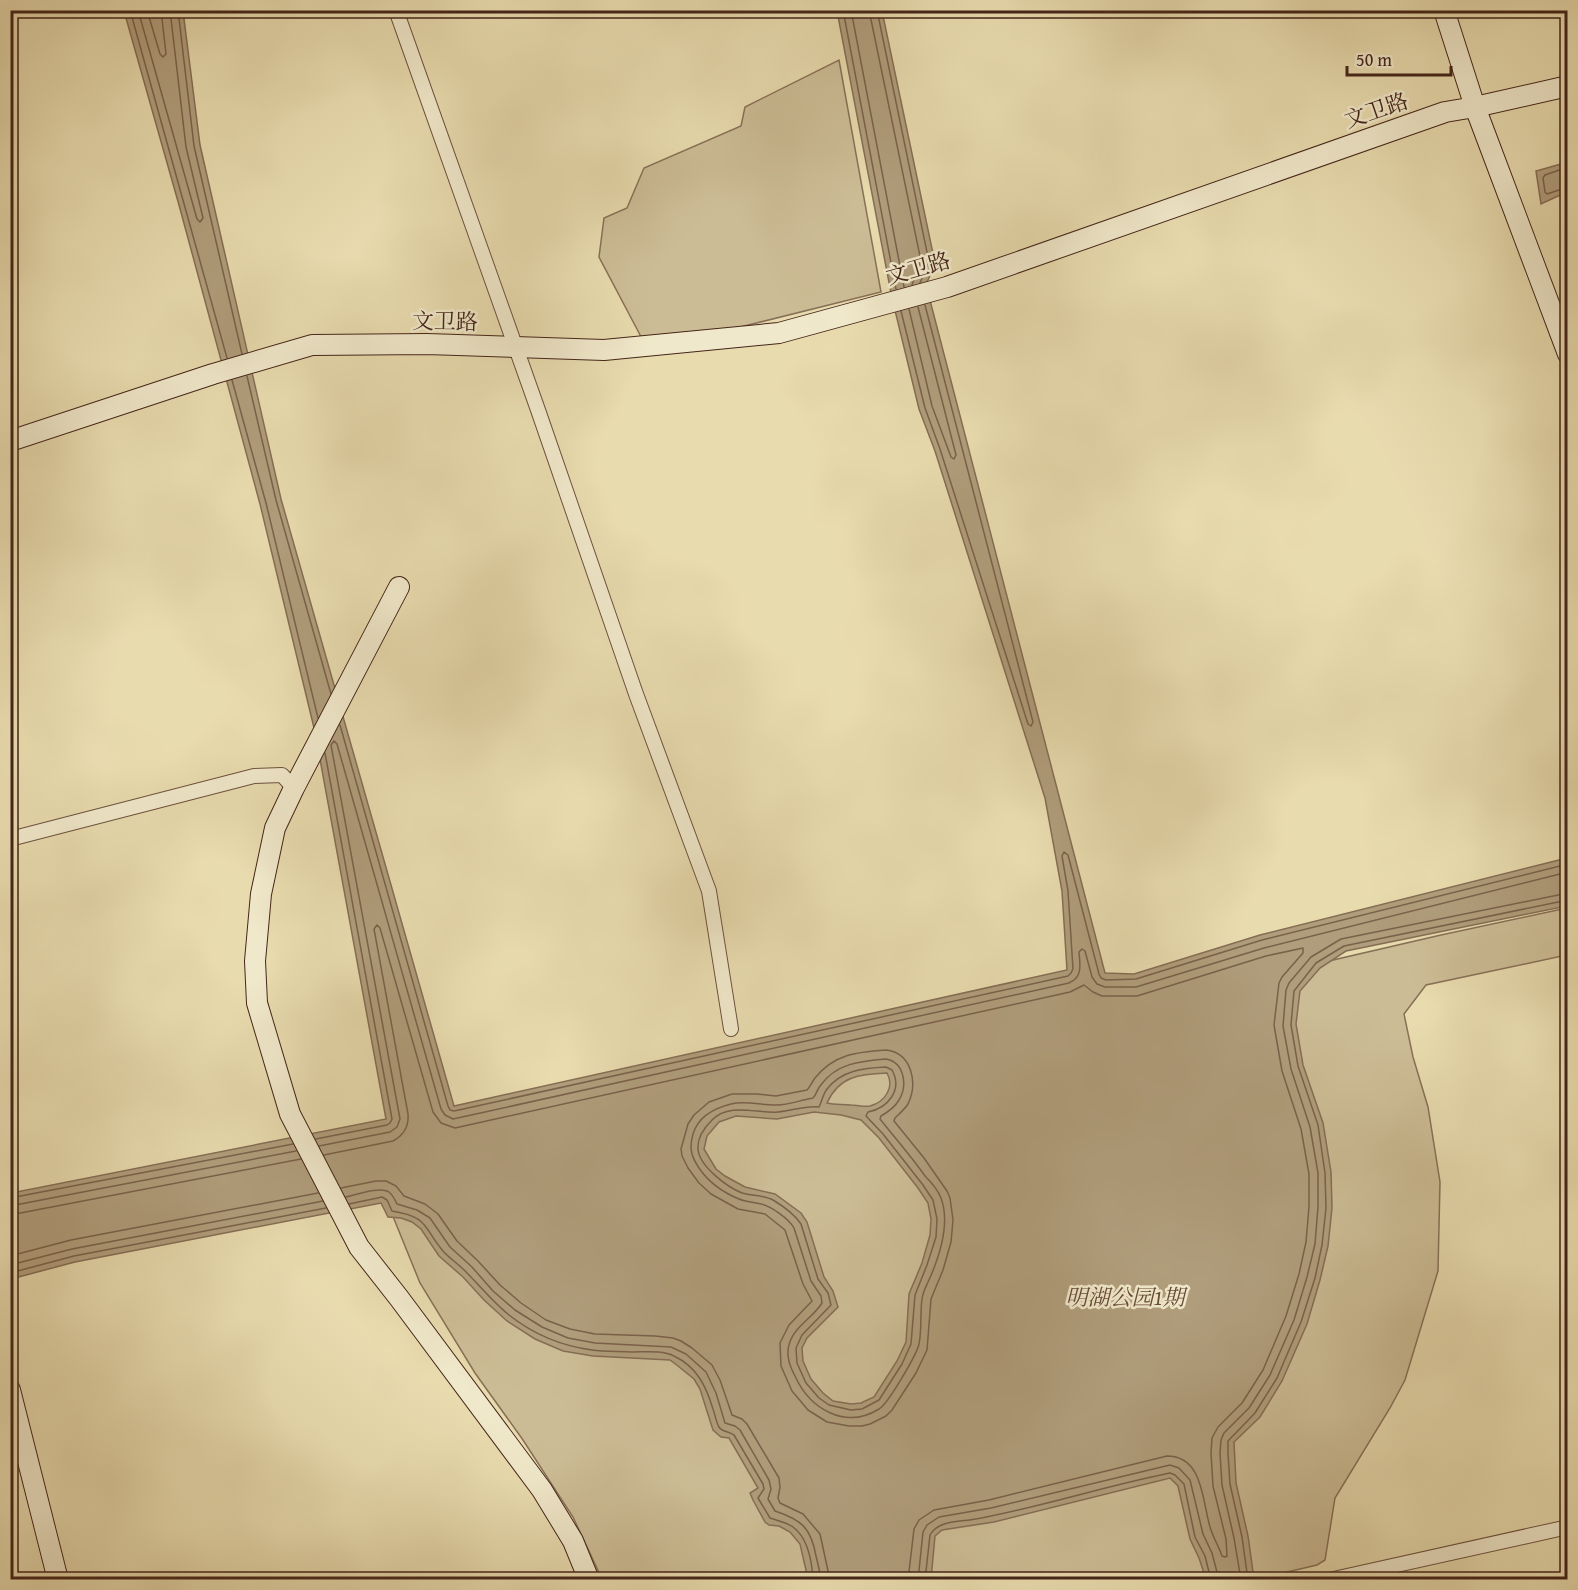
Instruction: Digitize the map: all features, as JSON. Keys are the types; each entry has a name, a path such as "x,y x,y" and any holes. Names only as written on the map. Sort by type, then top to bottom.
{"street":[{"path":"396,10 636,694 709,891 731,1029"},
{"path":"1444,10 1475,107 1568,354"},
{"name":"文卫路","path":"10,441 213,374 312,345 427,344 604,350 779,333 878,304 947,287 1445,111 1475,107 1568,86"},
{"path":"399,588 275,828 261,894 255,961 257,1003 290,1114 359,1247 542,1490 573,1541 589,1580"},
{"path":"10,839 254,776 282,775 294,788"},
{"path":"10,1390 58,1580"},
{"path":"1329,1580 1568,1527"}],"green space":[{"path":"839,60 881,292 648,350 599,257 604,218 627,208 644,168 741,126 745,107"},
{"name":"明湖公园1期","path":"1567,908 1567,955 1426,985 1404,1014 1413,1057 1428,1107 1440,1182 1438,1271 1405,1380 1335,1498 1325,1560 1317,1565 1253,1580 602,1579 573,1517 523,1440 475,1373 420,1283 392,1214 854,1071"}],"water":[{"name":"明湖公园1期","path":"124,11 183,11 200,145 281,499 454,1106 1067,970 1062,891 1045,798 935,451 919,409 892,298 837,11 882,11 935,263 926,285 1105,973 1134,974 1260,935 1567,858 1567,906 1346,951 1320,968 1300,991 1296,1024 1303,1065 1323,1123 1331,1172 1332,1208 1328,1246 1307,1324 1282,1381 1260,1417 1234,1442 1236,1483 1248,1536 1254,1579 1206,1579 1190,1539 1178,1486 1170,1478 994,1522 942,1530 935,1536 931,1579 808,1579 800,1544 790,1532 765,1522 750,1493 758,1488 729,1438 721,1437 713,1430 700,1389 694,1379 670,1360 593,1356 563,1351 535,1339 507,1321 484,1300 439,1256 421,1229 401,1218 388,1217 381,1203 75,1262 11,1279 11,1193 386,1119 315,732 260,504","holes":["887,1073 889,1089 884,1097 875,1104 865,1106 827,1103 838,1087 851,1078","814,1112 861,1120 879,1138 918,1188 928,1203 931,1219 930,1235 922,1263 909,1294 906,1342 874,1397 861,1403 833,1401 811,1379 803,1361 802,1348 807,1338 838,1307 833,1291 824,1277 807,1222 801,1213 775,1194 745,1187 725,1176 716,1169 704,1149 707,1136 719,1122 736,1116 777,1119"]},
{"path":"1567,160 1567,192 1541,204 1536,171"}]}
